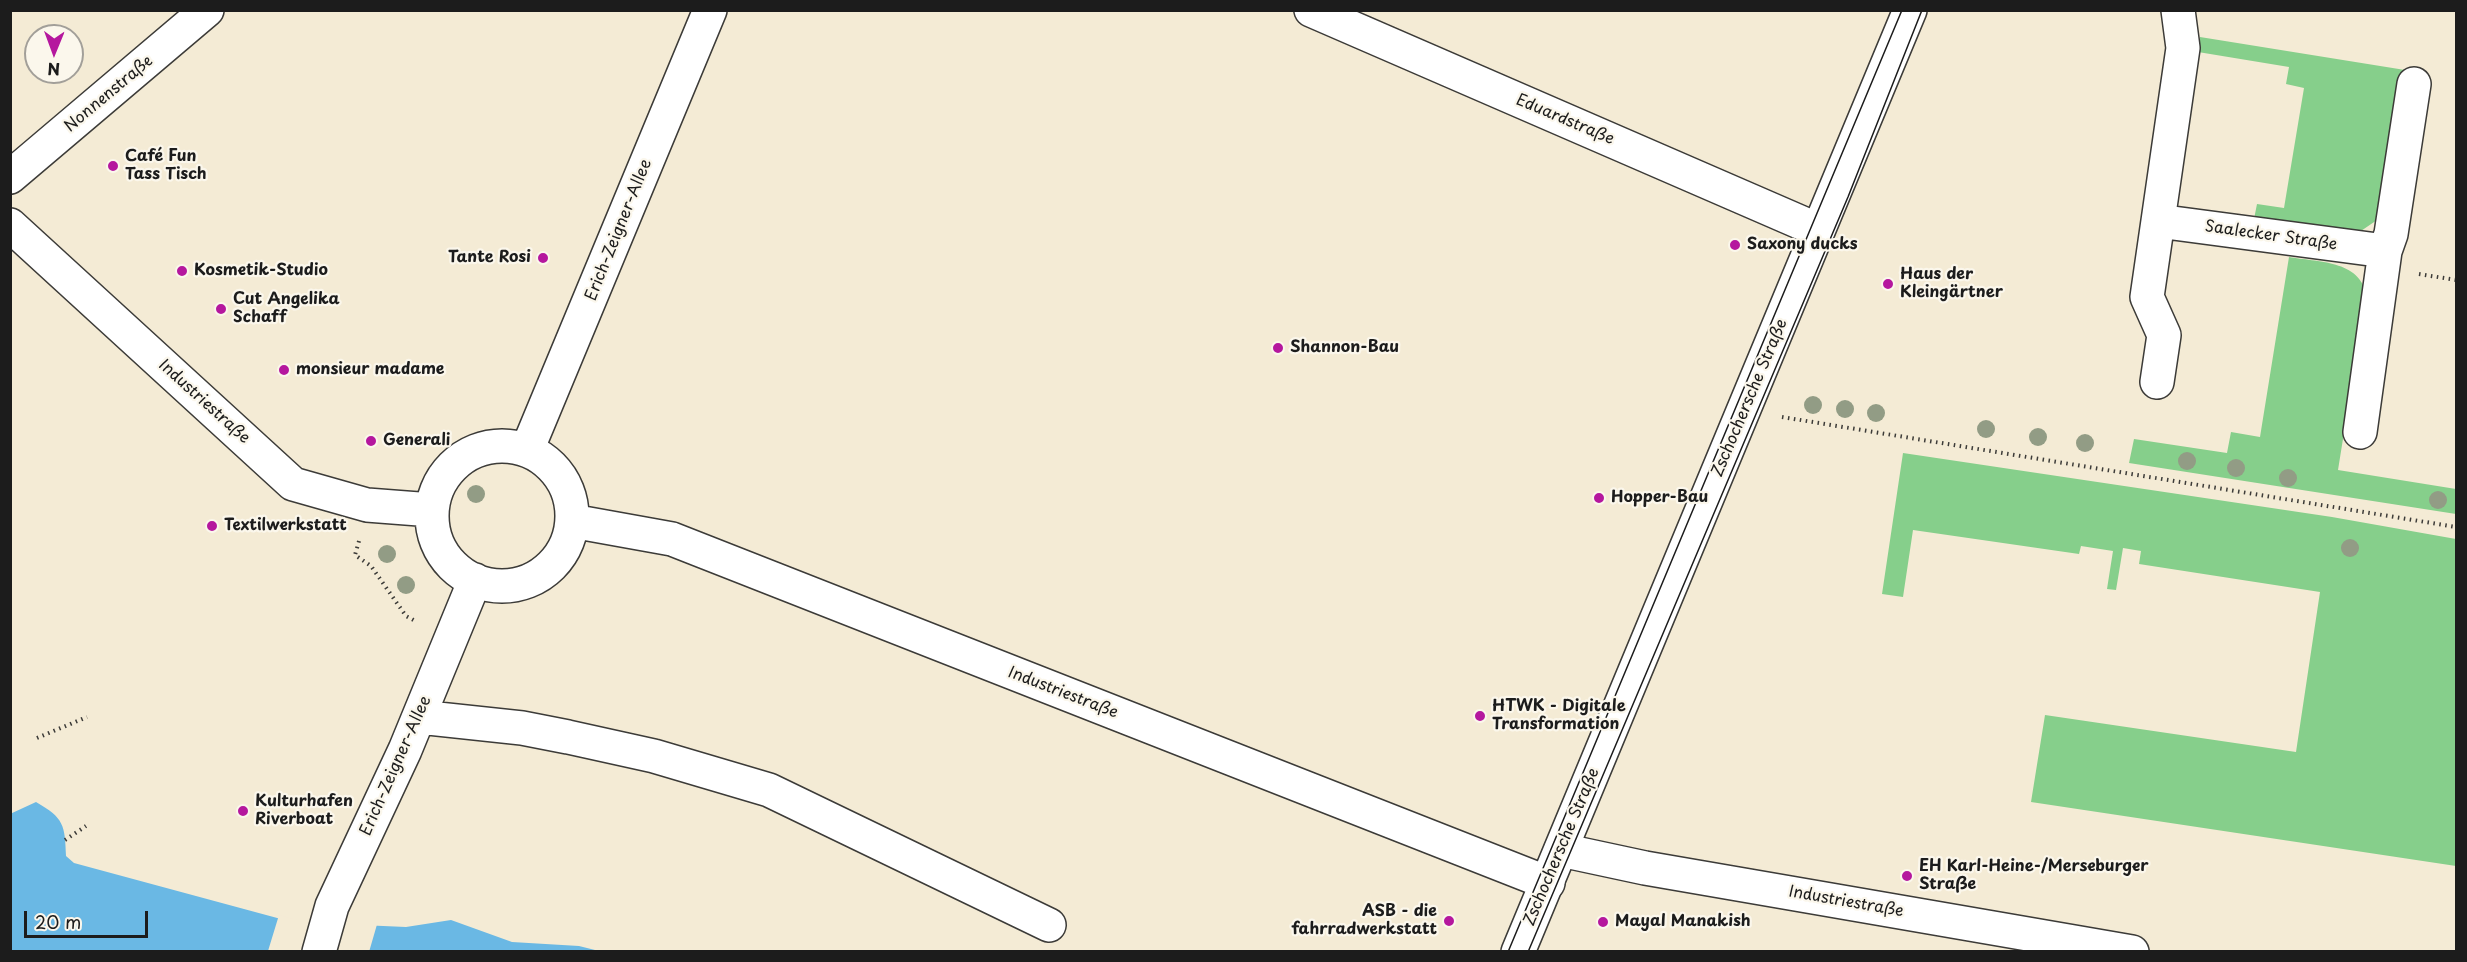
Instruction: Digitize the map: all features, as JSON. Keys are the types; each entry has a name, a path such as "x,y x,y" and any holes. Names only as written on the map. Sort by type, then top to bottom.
{"street":[{"name":"Nonnenstraße","path":"10,177 207,10"},
{"name":"Erich-Zeigner-Allee","path":"527,450 710,10"},
{"name":"Eduardstraße","path":"1311,10 1818,230"},
{"name":"Zschochersche Straße","path":"1518,951 1910,10"},
{"path":"2157,382 2164,335 2147,297 2183,48 2178,10"},
{"path":"2360,432 2385,251 2391,234 2414,84"},
{"name":"Saalecker Straße","path":"2158,221 2385,251"},
{"name":"Industriestraße","path":"10,225 293,484 367,505 432,510"},
{"path":"505,445 527,450 552,466 562,478 572,506 572,521 567,543 555,562 538,577 517,585 496,586 475,580 457,570 442,553 434,532 432,510 436,491 446,473 462,458 482,448 505,445"},
{"name":"Industriestraße","path":"572,521 672,540 1548,883"},
{"name":"Erich-Zeigner-Allee","path":"319,951 332,906 418,717 475,580"},
{"path":"418,717 522,728 568,737 654,756 769,790 1049,925"},
{"name":"Industriestraße","path":"1561,850 1645,868 2132,951"}],"path":[{"path":"1810,424 2457,527"},
{"path":"367,505 355,555 371,566 406,616 452,638"},
{"path":"37,738 87,717"},
{"path":"65,840 86,826"}],"green space":[{"path":"2200,37 2405,70 2382,211 2377,220 2358,233 2254,219 2257,204 2284,208 2304,88 2286,84 2289,67 2198,52"},
{"path":"2289,257 2324,262 2347,269 2356,275 2366,295 2338,470 2456,489 2456,514 2129,463 2134,439 2227,453 2231,432 2260,437"},
{"path":"1903,453 2332,517 2456,539 2456,866 2031,802 2045,715 2296,752 2320,592 2139,564 2141,551 2123,548 2116,590 2107,589 2113,551 2081,546 2079,554 1913,530 1903,597 1882,594"}],"water":[{"path":"36,802 58,818 65,837 66,856 74,863 292,922 406,927 451,920 512,942 579,946 599,951 11,951 10,814"}],"pier":[{"path":"279,915 293,919 378,921 369,952 268,951"}],"tram line":[{"path":"1508,952 1902,10"},
{"path":"1528,952 1848,197 1922,10"}],"place":[{"name":"Café Fun Tass Tisch","path":"113,166"},
{"name":"Saxony ducks","path":"1735,245"},
{"name":"Tante Rosi","path":"543,258"},
{"name":"Kosmetik-Studio","path":"182,271"},
{"name":"Haus der Kleingärtner","path":"1888,284"},
{"name":"Cut Angelika Schaff","path":"221,309"},
{"name":"Shannon-Bau","path":"1278,348"},
{"name":"monsieur madame","path":"284,370"},
{"name":"Generali","path":"371,441"},
{"name":"Hopper-Bau","path":"1599,498"},
{"name":"Textilwerkstatt","path":"212,526"},
{"name":"HTWK - Digitale Transformation","path":"1480,716"},
{"name":"Kulturhafen Riverboat","path":"243,811"},
{"name":"EH Karl-Heine-/Merseburger Straße","path":"1907,876"},
{"name":"ASB - die fahrradwerkstatt","path":"1449,921"},
{"name":"Mayal Manakish","path":"1603,922"}]}
